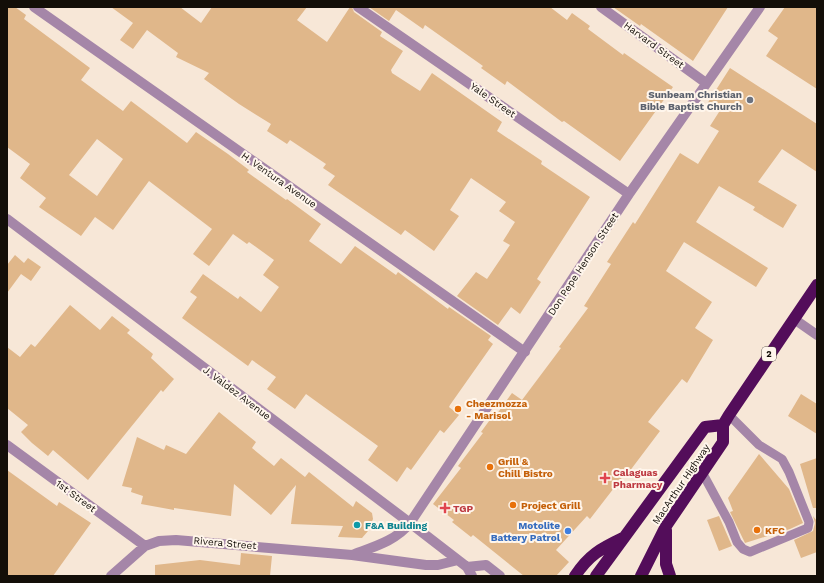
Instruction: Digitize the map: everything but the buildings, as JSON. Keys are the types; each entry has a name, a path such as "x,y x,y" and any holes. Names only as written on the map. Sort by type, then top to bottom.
{"highway":[{"name":"MacArthur Highway","path":"641,576 666,526 703,474 723,442 726,420 817,285"},
{"name":"MacArthur Highway","path":"596,576 654,499 705,427 726,420"},
{"path":"666,526 666,564 670,576"},
{"path":"575,576 584,563 599,549 624,537"}],"street":[{"name":"H. Ventura Avenue","path":"34,7 524,352"},
{"name":"Yale Street","path":"358,7 628,194"},
{"name":"Harvard Street","path":"601,7 706,83"},
{"name":"Don Pepe Henson Street","path":"410,523 628,194 760,7"},
{"name":"J. Valdez Avenue","path":"7,219 410,523 458,560 469,571 486,565 500,576"},
{"path":"794,319 817,335"},
{"name":"1st Street","path":"7,445 145,546"},
{"name":"Rivera Street","path":"352,555 393,539 404,531 410,523"},
{"name":"Rivera Street","path":"111,576 145,546 159,541 192,540 352,555 426,566 438,565 458,560"}],"lane":[{"path":"703,474 729,522 737,542 743,549 750,552 808,528 809,522 806,514 789,472 782,459 759,445 726,420"}],"place":[{"name":"Sunbeam Christian Bible Baptist Church","path":"750,100"},
{"name":"Cheezmozza - Marisol","path":"458,409"},
{"name":"Grill & Chill Bistro","path":"490,467"},
{"name":"Calaguas Pharmacy","path":"605,478"},
{"name":"Project Grill","path":"513,505"},
{"name":"TGP","path":"445,508"},
{"name":"F&A Building","path":"357,525"},
{"name":"KFC","path":"757,530"},
{"name":"Motolite Battery Patrol","path":"568,531"}]}
